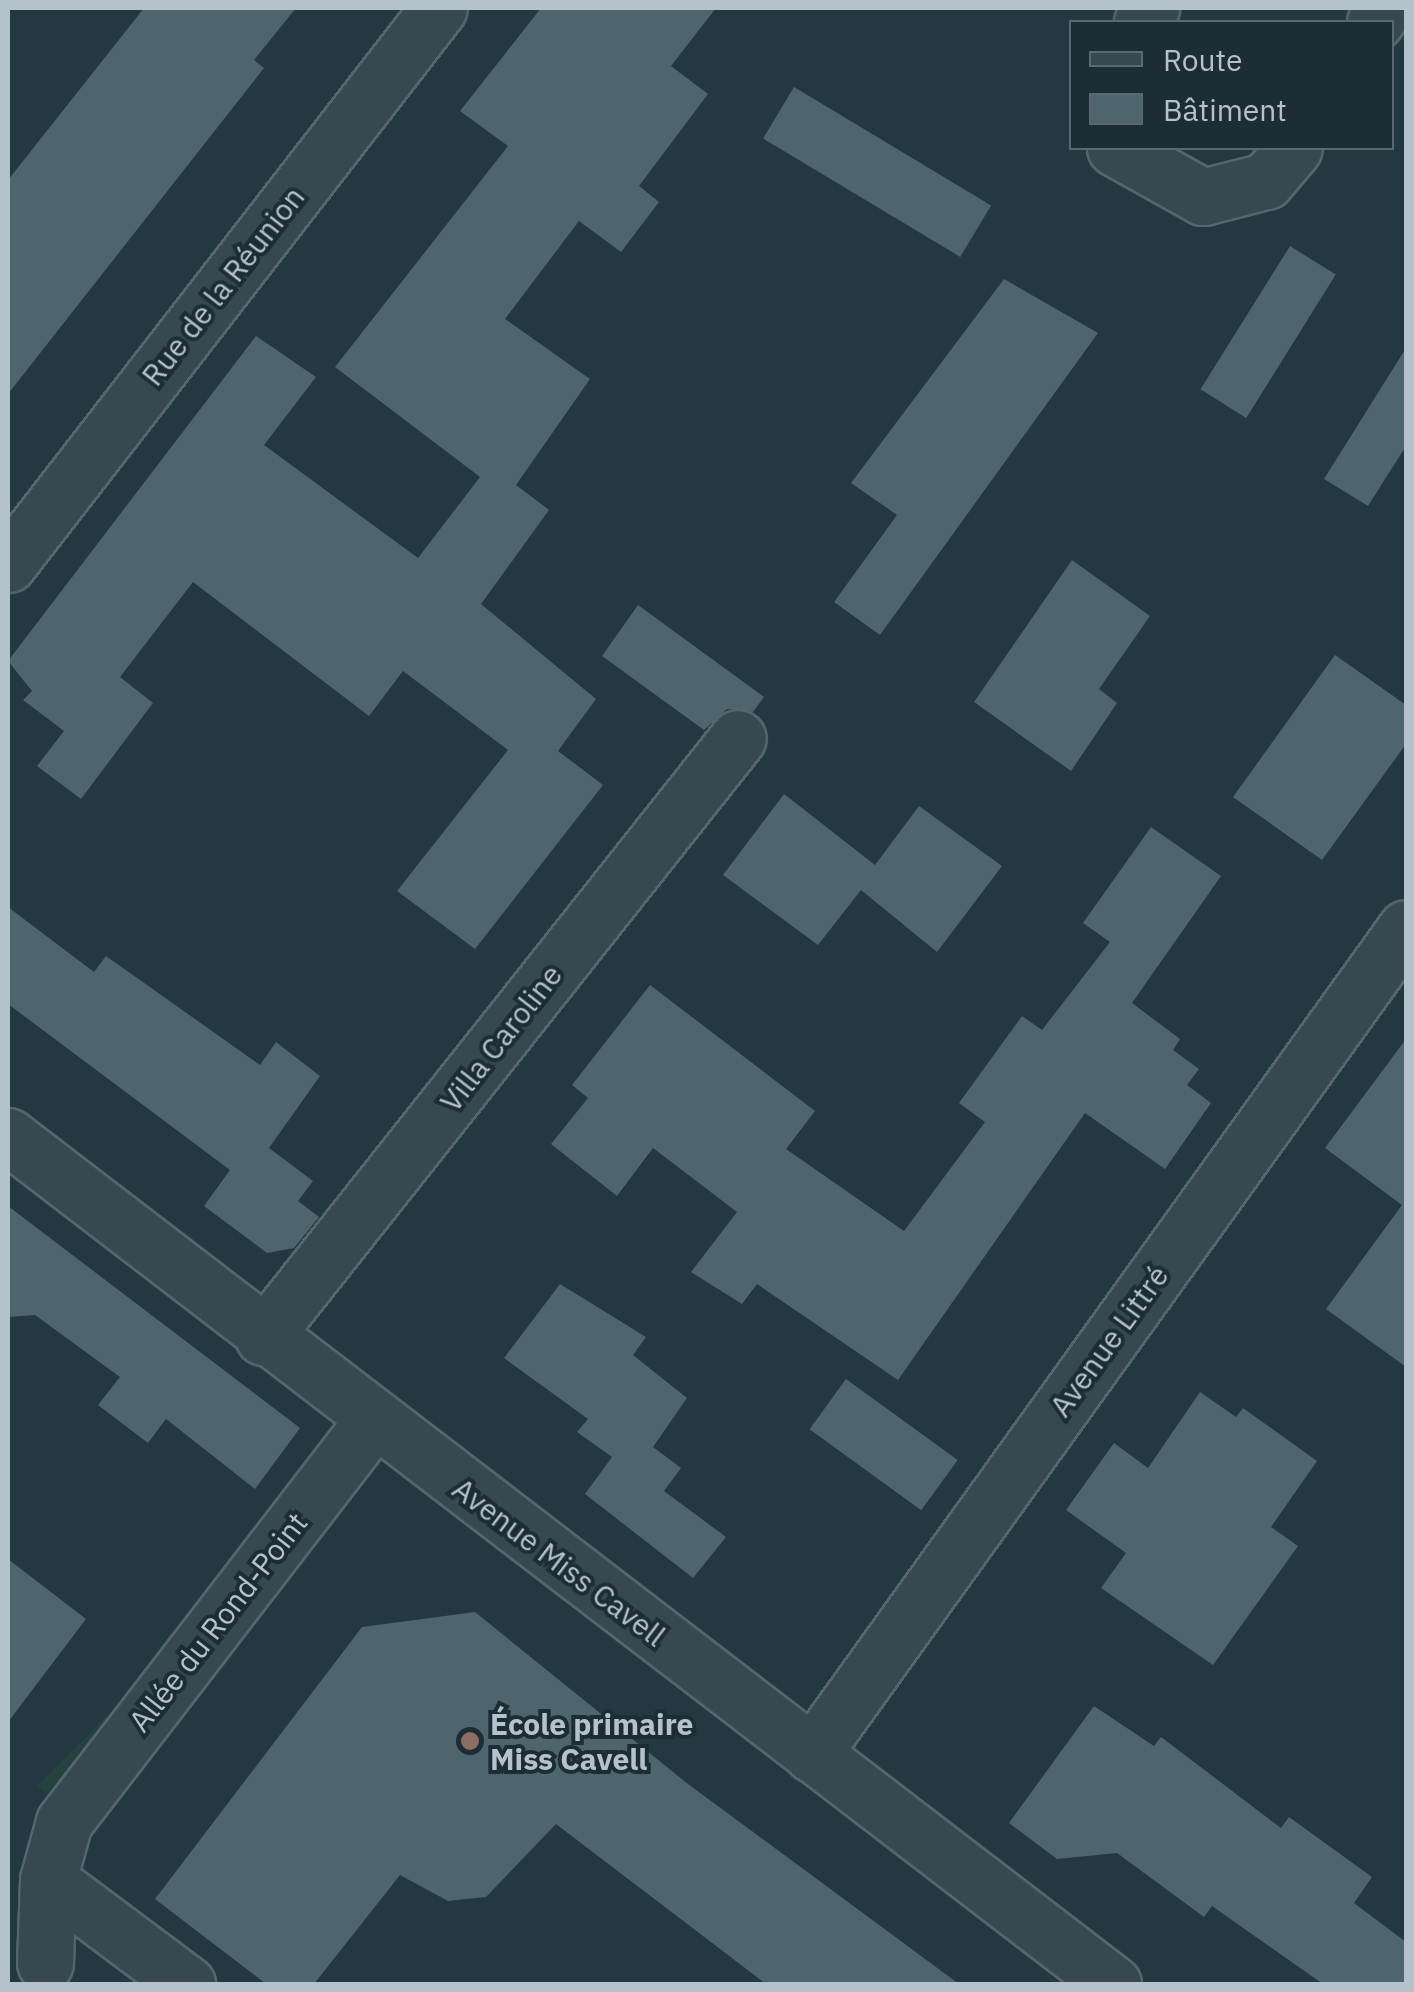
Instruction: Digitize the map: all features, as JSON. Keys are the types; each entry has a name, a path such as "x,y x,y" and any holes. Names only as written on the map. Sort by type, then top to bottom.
{"street":[{"name":"Rue de la Réunion","path":"8,564 440,8"},
{"path":"1118,150 1202,198 1266,181 1292,150"},
{"name":"Villa Caroline","path":"262,1337 738,738"},
{"name":"Avenue Littré","path":"812,1754 1406,928"},
{"name":"Avenue Miss Cavell","path":"8,1136 372,1422 1114,1984"},
{"name":"Allée du Rond-Point","path":"46,1964 28,1878 64,1822 372,1422"},
{"path":"28,1878 187,1984"}],"green space":[{"path":"107,1716 115,1724 45,1793 38,1785"}],"building":[{"path":"144,8 296,8 254,60 264,68 8,394 8,180"},
{"path":"541,8 716,8 671,66 708,94 639,186 659,202 621,252 579,221 505,319 590,379 516,485 549,510 481,604 596,699 558,751 603,785 475,949 397,891 508,750 403,671 369,716 193,582 120,677 153,703 81,799 37,766 64,731 23,700 32,691 8,661 256,336 316,377 264,445 418,558 480,477 335,367 508,146 460,111"},
{"path":"794,87 991,205 960,257 763,138"},
{"path":"1290,246 1336,275 1246,418 1200,389"},
{"path":"1004,279 1098,333 880,635 834,602 897,515 851,483"},
{"path":"1406,348 1406,446 1368,506 1324,479"},
{"path":"1072,560 1150,616 1099,689 1117,703 1071,771 974,702"},
{"path":"638,605 764,697 753,712 727,709 704,730 602,656"},
{"path":"1335,655 1406,705 1406,744 1322,860 1233,797"},
{"path":"784,794 875,865 919,806 1002,866 937,952 861,890 818,945 723,875"},
{"path":"1151,827 1221,876 1132,1003 1180,1039 1173,1050 1199,1069 1187,1085 1211,1103 1165,1169 1085,1113 898,1380 757,1284 742,1304 691,1272 737,1212 653,1148 617,1196 551,1144 588,1098 572,1085 650,985 815,1111 786,1149 904,1231 985,1122 959,1103 1022,1016 1042,1030 1110,942 1083,923"},
{"path":"8,907 94,972 106,956 260,1065 276,1042 320,1076 269,1148 313,1181 298,1201 319,1217 294,1248 267,1253 204,1206 230,1170 8,1004"},
{"path":"1406,1039 1406,1367 1326,1309 1402,1205 1325,1148"},
{"path":"8,1206 300,1428 255,1489 166,1419 148,1443 98,1405 120,1377 35,1315 8,1317"},
{"path":"560,1284 646,1337 633,1355 687,1398 653,1447 681,1468 664,1491 726,1537 693,1578 585,1494 612,1457 577,1432 588,1419 504,1358"},
{"path":"846,1379 958,1460 921,1510 810,1429"},
{"path":"1200,1392 1236,1417 1243,1408 1317,1461 1271,1527 1298,1546 1213,1665 1101,1588 1126,1553 1066,1510 1114,1443 1148,1468"},
{"path":"8,1559 86,1619 8,1722"},
{"path":"475,1612 688,1784 959,1984 766,1984 556,1824 486,1897 448,1901 400,1875 314,1984 266,1984 155,1899 362,1627"},
{"path":"1094,1706 1154,1746 1161,1737 1281,1828 1289,1817 1372,1877 1354,1903 1406,1942 1406,1984 1323,1984 1212,1906 1204,1917 1117,1853 1057,1859 1009,1823"}],"place":[{"name":"École primaire Miss Cavell","path":"470,1741"}]}
